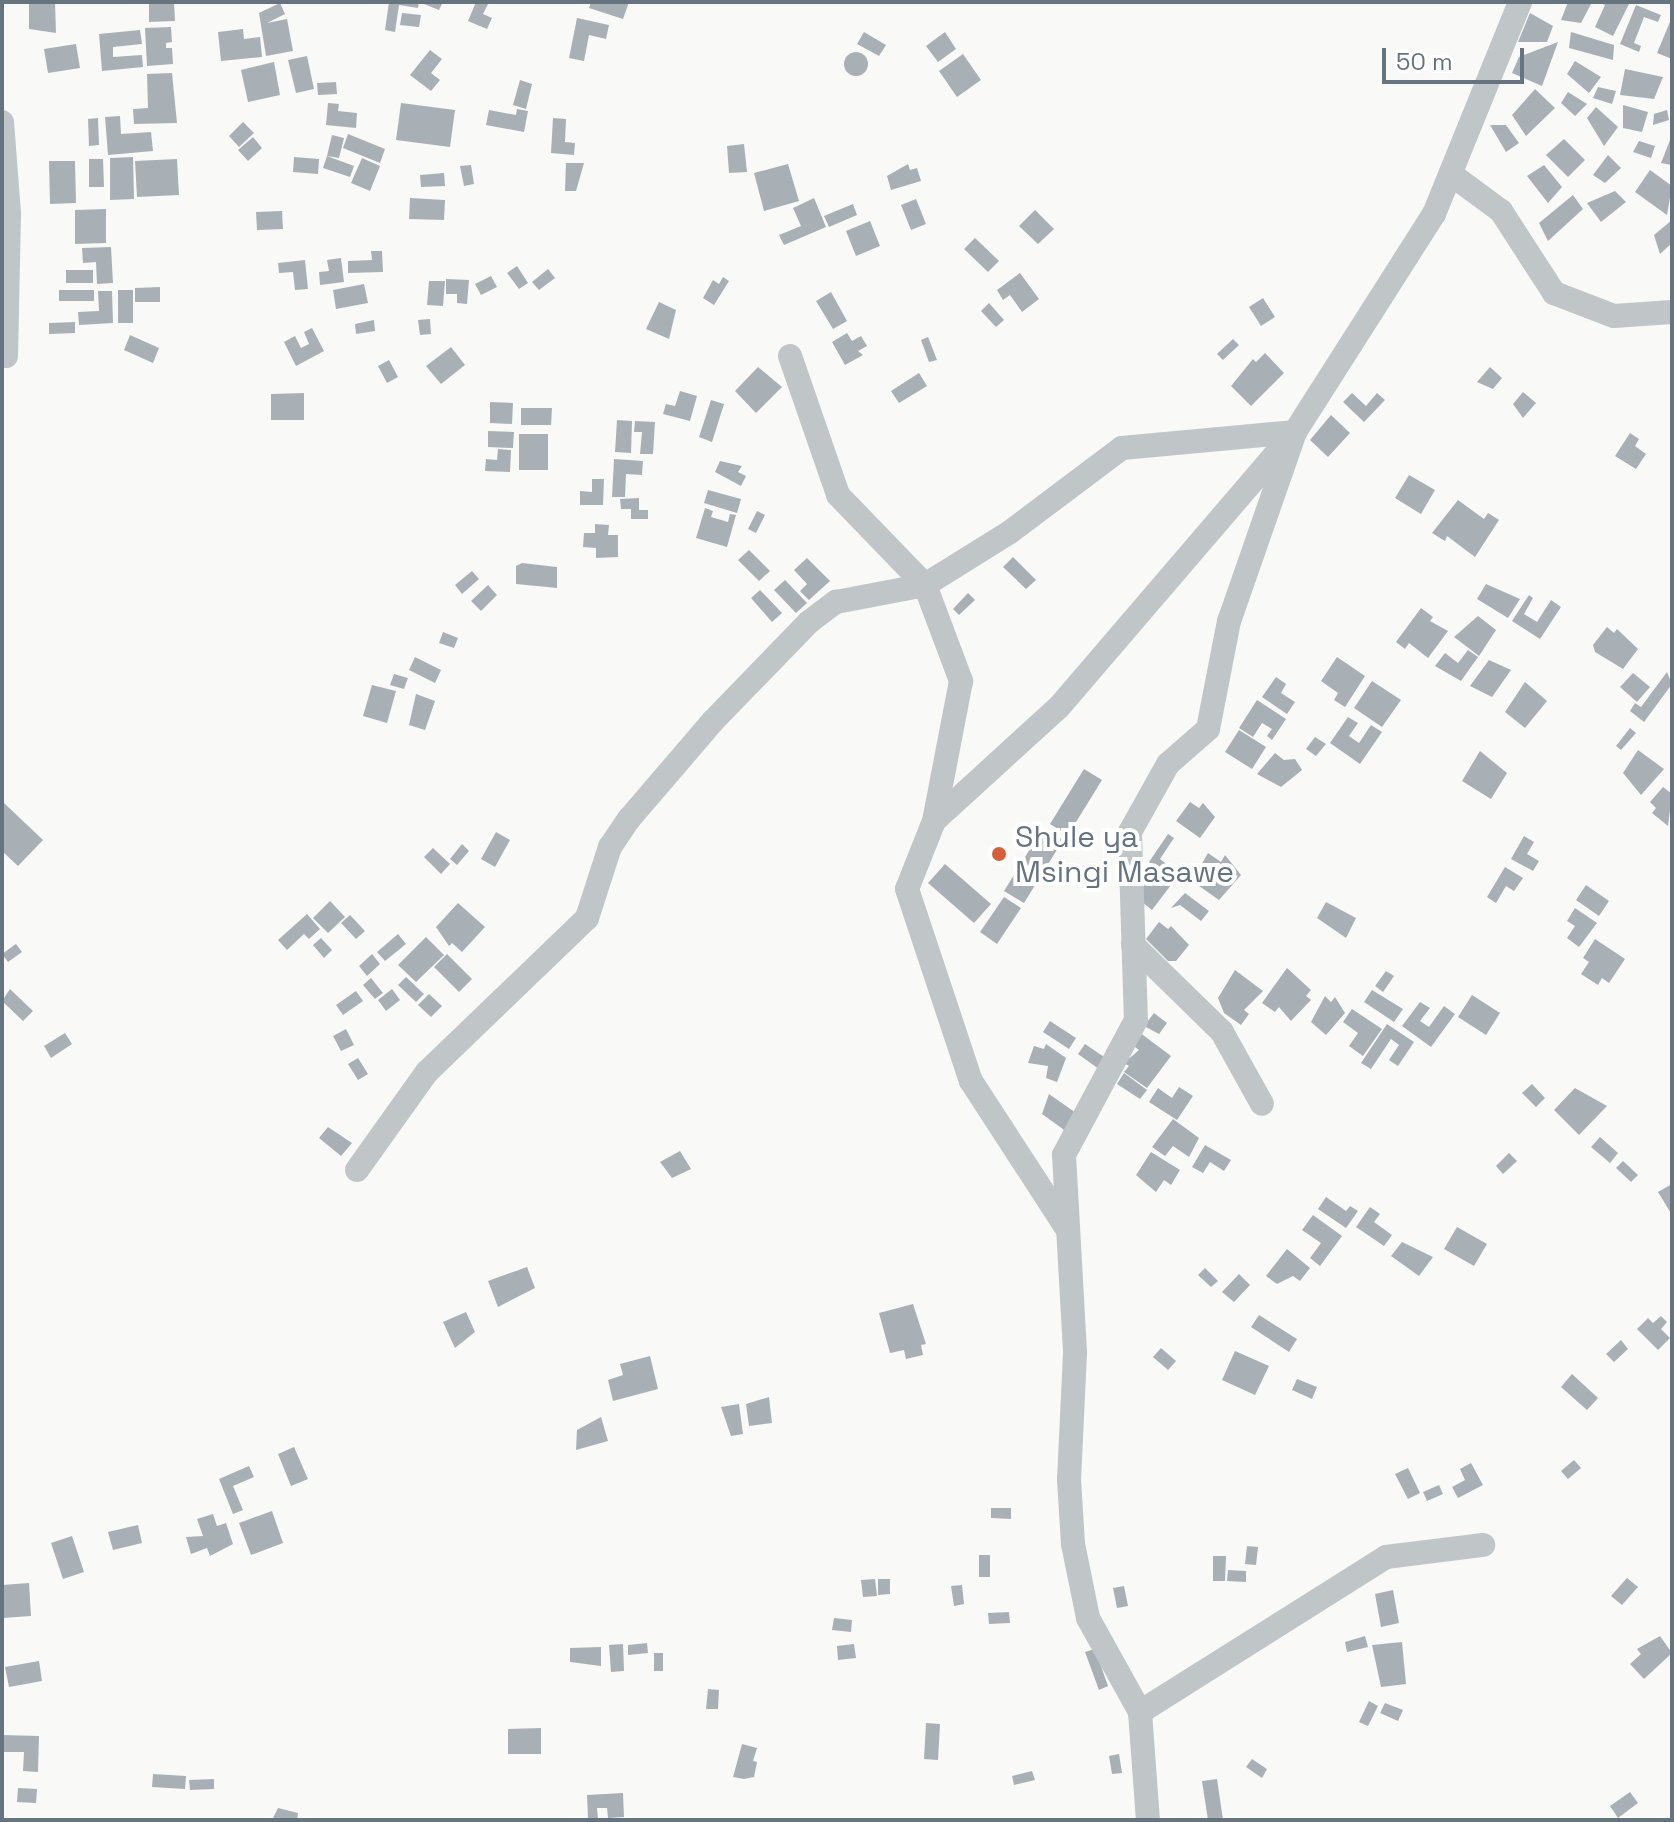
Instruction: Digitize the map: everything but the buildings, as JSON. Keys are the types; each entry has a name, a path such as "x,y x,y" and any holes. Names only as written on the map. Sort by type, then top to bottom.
{"street":[{"path":"934,821 1059,707 1295,432 1434,214 1520,2"},
{"path":"2,122 9,214 6,356"},
{"path":"1452,175 1501,211 1554,293 1614,316 1672,312"},
{"path":"790,356 838,495 925,585 961,681 934,821 907,889 971,1081 1065,1227"},
{"path":"357,1170 427,1072 587,918 610,847 713,721 809,622 836,602 925,585 1010,532 1122,448 1295,432"},
{"path":"1148,1820 1140,1712 1088,1618 1073,1544 1069,1479 1075,1353 1065,1227 1064,1155 1136,1020 1130,832 1168,764 1208,729 1215,709 1216,667 1229,621 1295,432"},
{"path":"1133,945 1222,1032 1262,1104"},
{"path":"1140,1712 1386,1557 1483,1545"}],"place":[{"name":"Shule ya Msingi Masawe","path":"999,854"}]}
